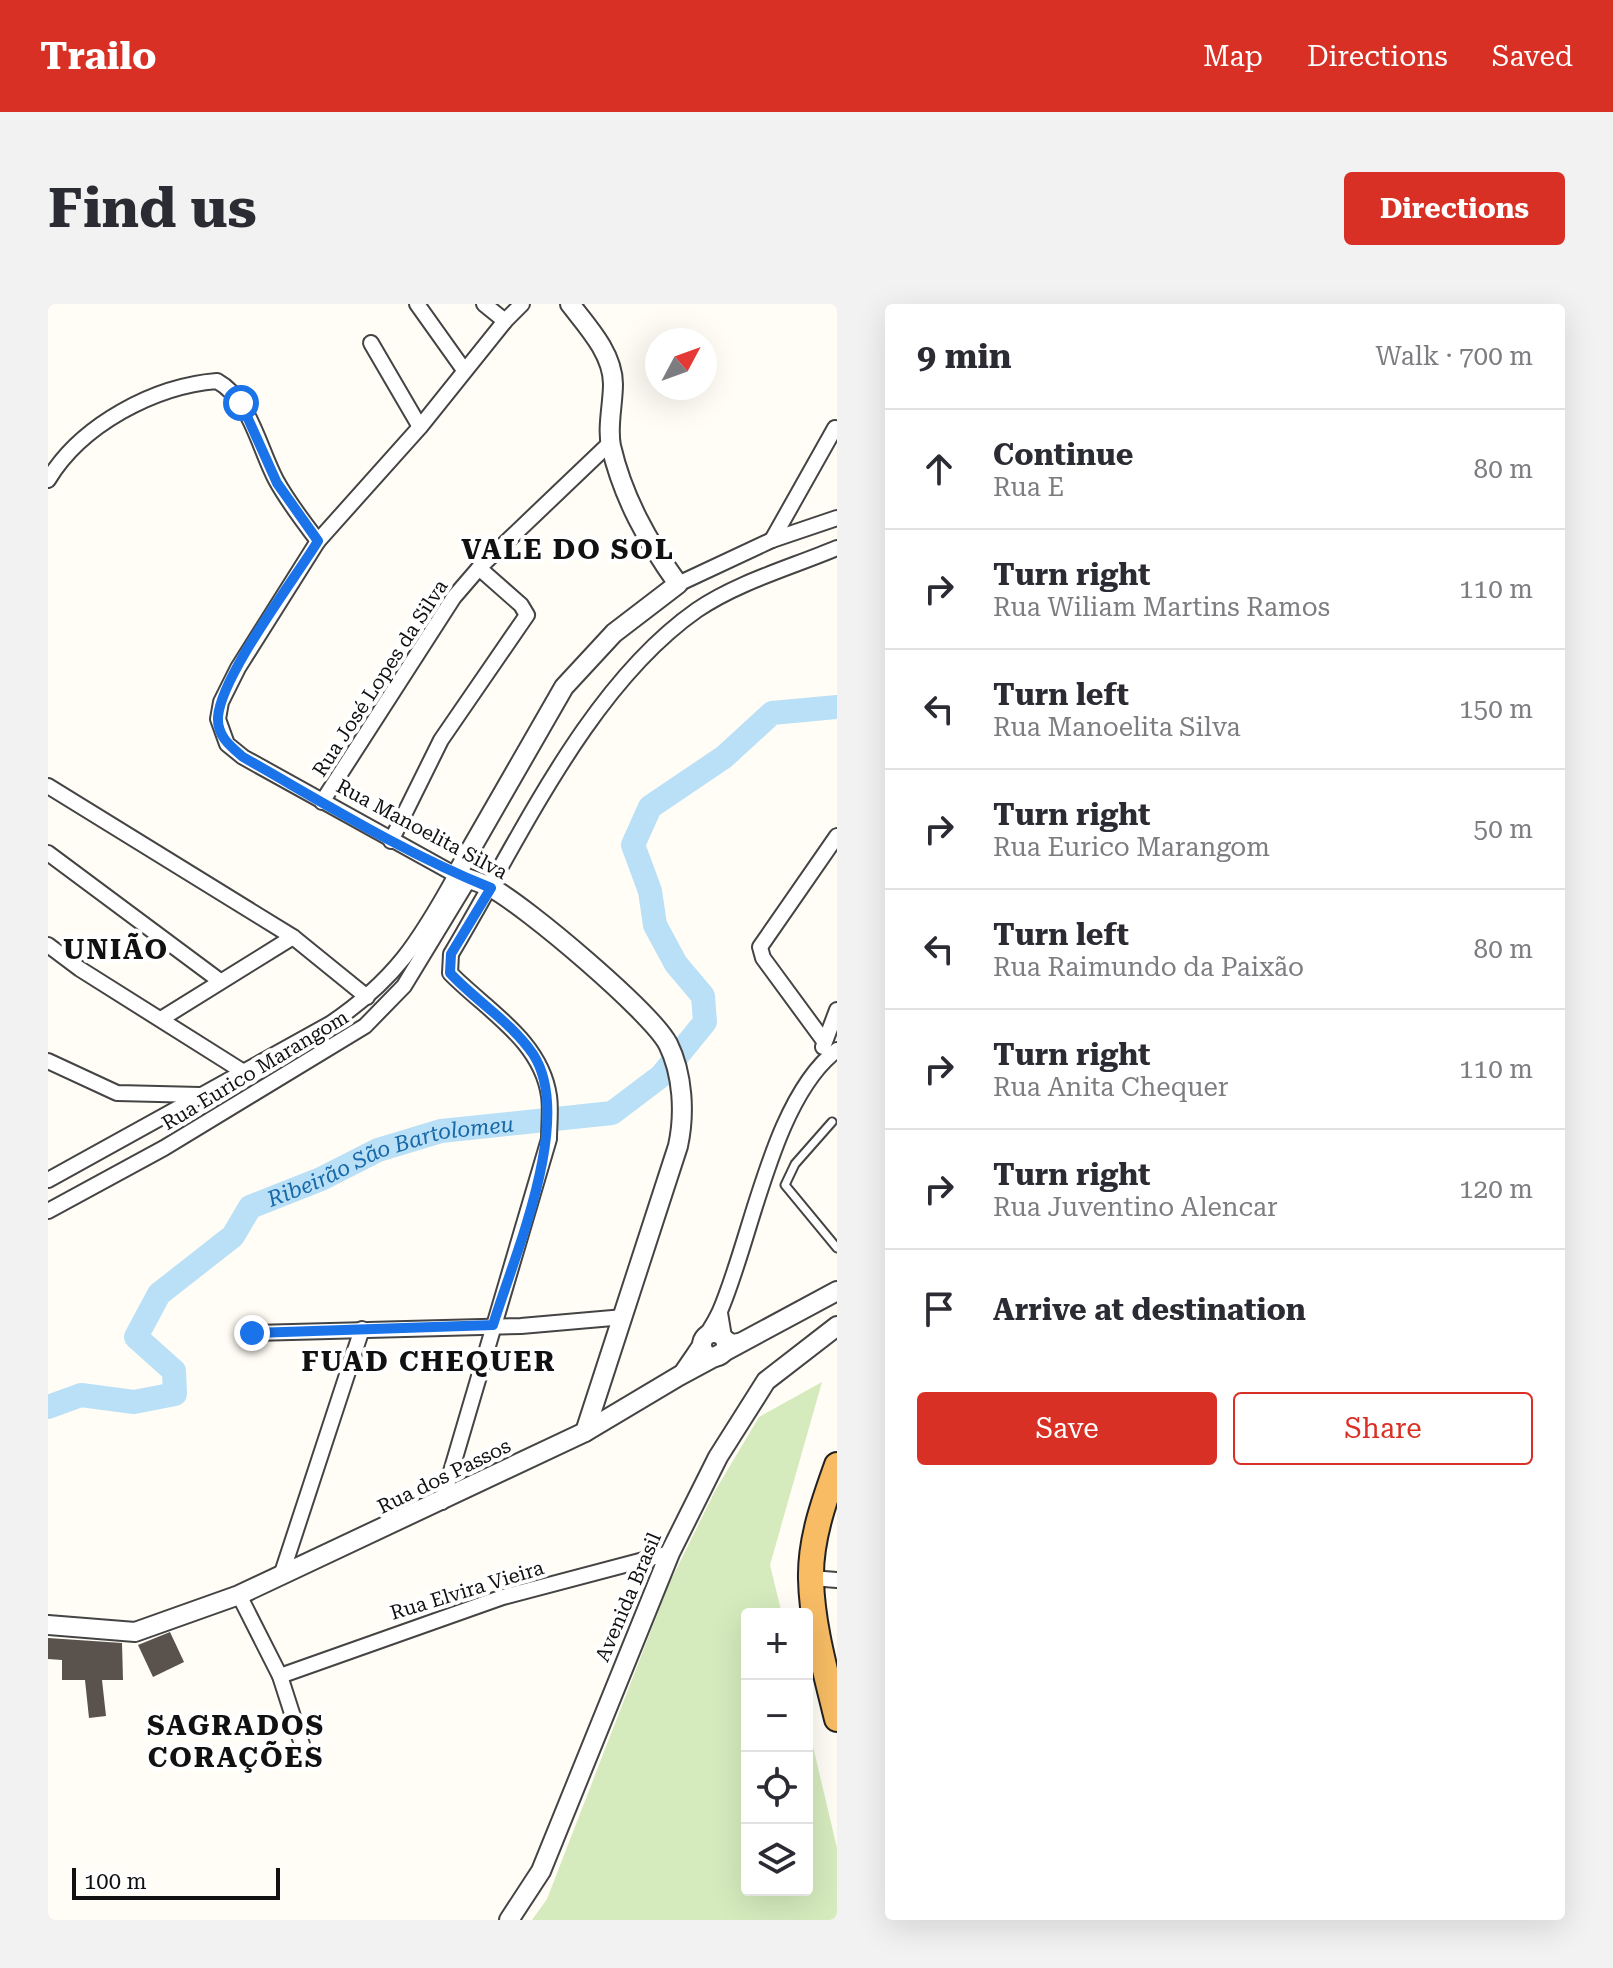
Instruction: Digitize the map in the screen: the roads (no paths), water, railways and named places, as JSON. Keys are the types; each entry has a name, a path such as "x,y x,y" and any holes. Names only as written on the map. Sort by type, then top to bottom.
{"highway":[{"path":"837,1465 820,1517 811,1578 819,1642 837,1719"}],"street":[{"path":"417,304 464,370"},
{"path":"484,304 505,321"},
{"path":"48,480 71,449 107,421 164,393 217,381 230,388 241,403 277,483 318,541 420,427 464,370 522,304"},
{"path":"570,304 593,335 611,369 610,443 639,526 678,584"},
{"path":"371,343 420,427"},
{"path":"772,540 835,428"},
{"name":"Rua José Lopes da Silva","path":"322,802 440,615 479,568 610,443"},
{"path":"462,877 564,687 614,633 678,584 772,540 837,518"},
{"name":"Rua Manoelita Silva","path":"318,541 238,668 221,702 218,719 220,733 235,751 322,802 391,841 491,888 527,911 645,1015 669,1046 683,1123 624,1317"},
{"path":"442,1502 549,1139 549,1097 543,1072 532,1053 507,1024 456,979 447,964 580,734 606,698 647,654 698,609 837,548"},
{"path":"391,841 441,740 527,615 521,605 479,568"},
{"path":"48,786 293,937 367,997"},
{"path":"831,1046 763,958 760,947 837,836"},
{"path":"48,853 220,981"},
{"name":"Rua Eurico Marangom","path":"48,1180 330,1024 367,997 422,937 462,877"},
{"name":"Rua Eurico Marangom","path":"48,1211 164,1148 365,1026 404,986 462,877"},
{"path":"161,1019 293,937"},
{"path":"48,945 242,1071"},
{"path":"716,1343 720,1312 782,1133 831,1046 837,1010"},
{"path":"48,1061 117,1093 200,1095"},
{"name":"Rua dos Passos","path":"48,1625 135,1632 239,1595 585,1432 679,1376 716,1343 749,1339 837,1291"},
{"path":"252,1333 624,1317 585,1432"},
{"name":"Avenida Brasil","path":"509,1920 541,1871 670,1553 755,1393 779,1369 837,1326"},
{"path":"281,1576 362,1329"},
{"name":"Rua Elvira Vieira","path":"280,1676 489,1601 670,1553"},
{"path":"811,1578 837,1580"},
{"path":"239,1595 280,1676 307,1760"}],"lane":[{"path":"832,1122 795,1164 785,1185 837,1248"}],"waterway":[{"name":"Ribeirão São Bartolomeu","path":"48,1407 81,1395 134,1402 175,1394 174,1371 136,1337 159,1294 233,1236 250,1207 321,1179 378,1150 441,1131 612,1113 661,1076 705,1022 703,996 676,964 655,925 650,891 633,845 650,807 724,757 772,713 837,707"}],"district":[{"name":"VALE DO SOL","path":"568,549"},
{"name":"UNIÃO","path":"116,949"},
{"name":"FUAD CHEQUER","path":"429,1361"},
{"name":"SAGRADOS CORAÇÕES","path":"236,1741"}]}
